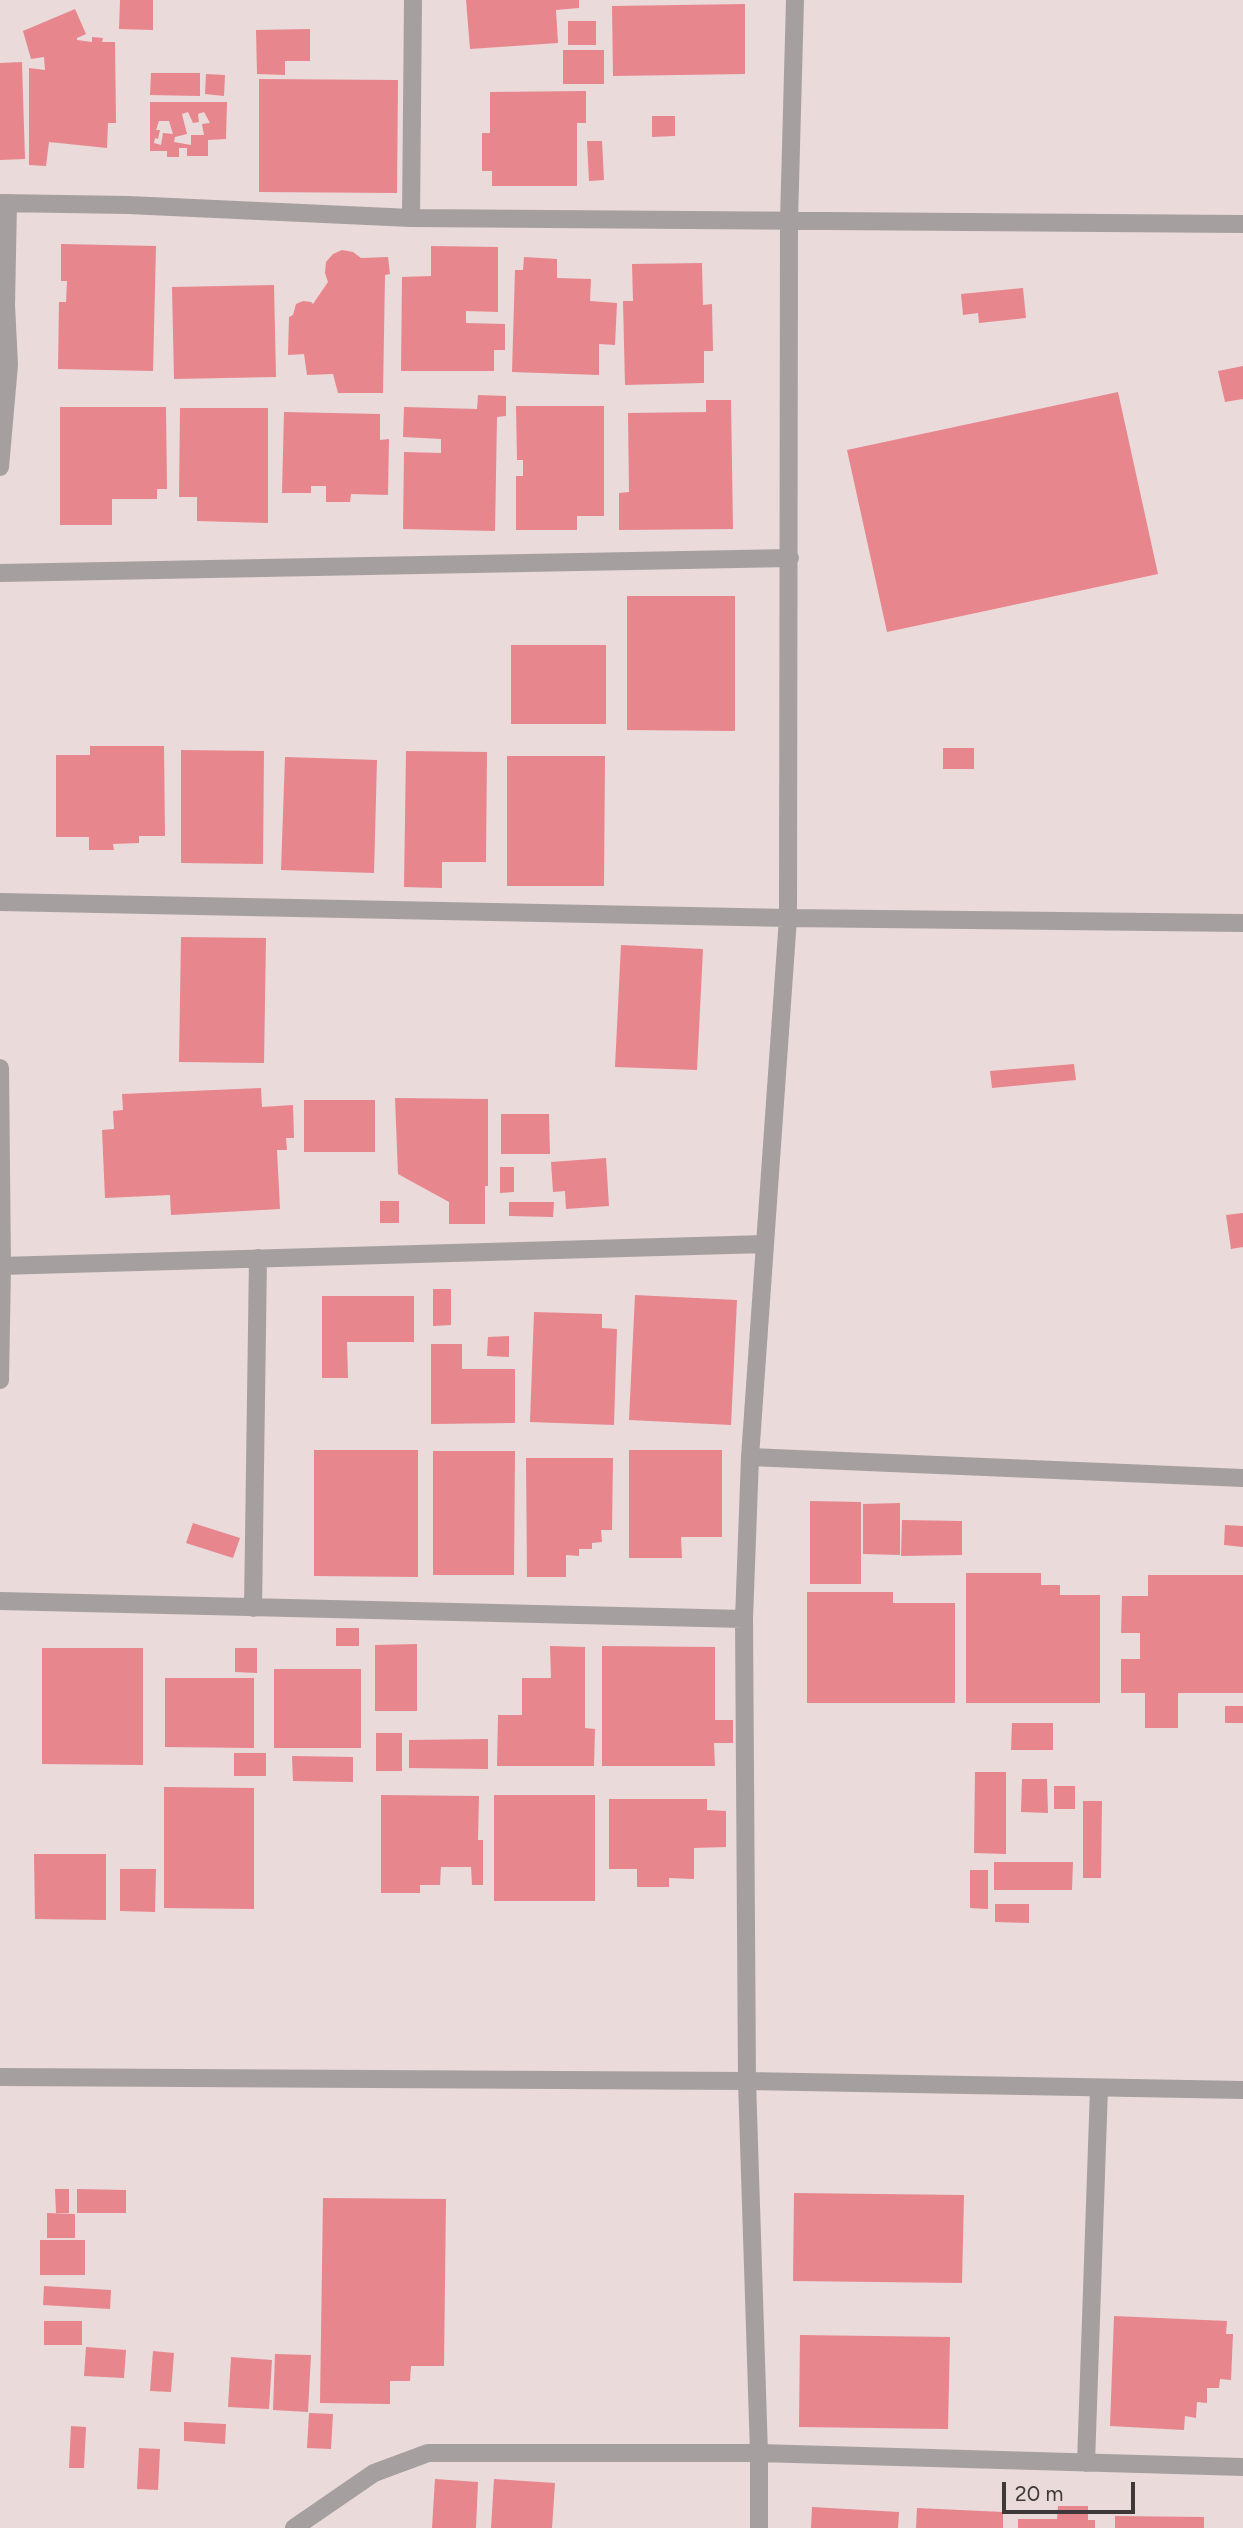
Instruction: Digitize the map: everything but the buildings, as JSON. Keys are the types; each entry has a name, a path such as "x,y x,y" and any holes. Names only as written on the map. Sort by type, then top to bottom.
{"street":[{"path":"411,218 413,0"},
{"path":"759,2528 747,2081 744,1619 750,1457 788,918 789,222 795,0"},
{"path":"0,467 9,365 4,203 128,205 411,218 1243,224"},
{"path":"0,573 790,558"},
{"path":"0,902 788,918 1243,923"},
{"path":"0,1068 0,1380"},
{"path":"1,1266 765,1244"},
{"path":"253,1608 258,1258"},
{"path":"750,1457 1243,1478"},
{"path":"0,1601 744,1619"},
{"path":"0,2077 747,2081 1243,2090"},
{"path":"1086,2462 1099,2088"},
{"path":"294,2528 373,2473 428,2453 759,2453 1243,2467"}]}
